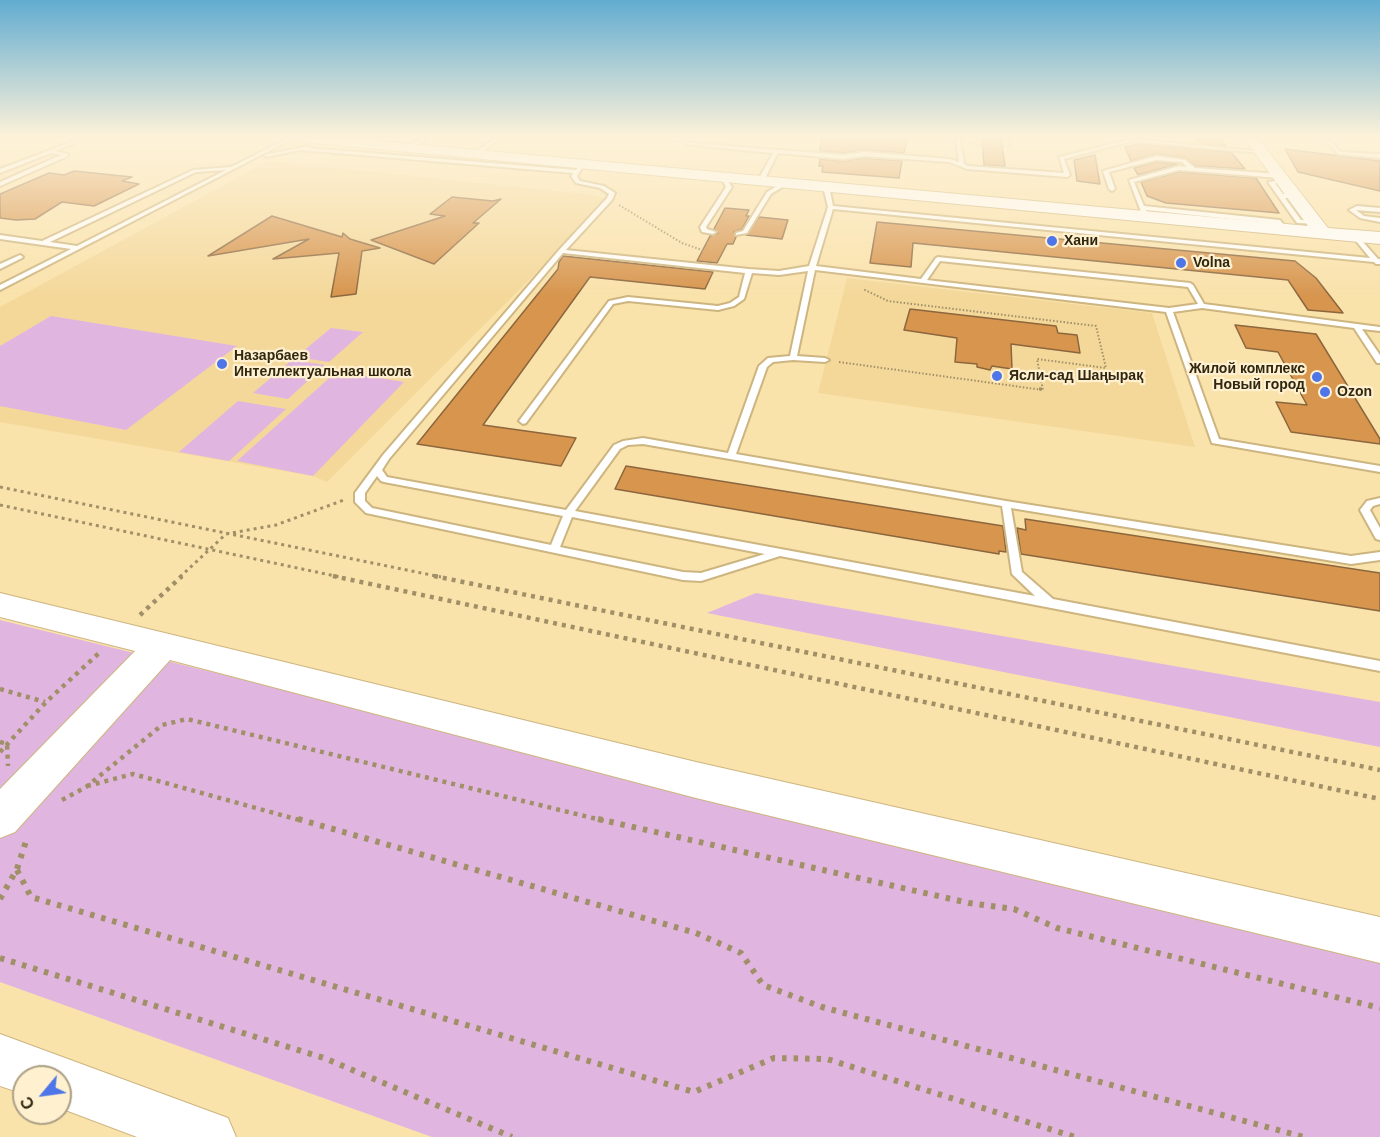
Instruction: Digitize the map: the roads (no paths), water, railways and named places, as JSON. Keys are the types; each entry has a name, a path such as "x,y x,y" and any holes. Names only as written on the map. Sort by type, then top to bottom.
{"street":[{"path":"888,191 1143,212 1284,229 1319,228 1355,236 1380,238"},
{"path":"1288,191 1319,228"},
{"path":"0,605 163,644 696,780 1380,940"},
{"path":"14,827 163,644"},
{"path":"72,1086 209,1137"}],"lane":[{"path":"43,243 153,191"},
{"path":"0,288 190,191"},
{"path":"609,191 612,193 610,199 561,251 376,470 360,493 360,502 369,511 683,576 701,577 783,552"},
{"path":"712,232 704,231 703,227 726,191"},
{"path":"738,234 745,232 772,191"},
{"path":"793,358 812,268 831,207 827,191"},
{"path":"1135,191 1143,212"},
{"path":"831,207 1378,263"},
{"path":"1380,210 1357,208 1352,210 1362,217 1380,220"},
{"path":"1355,236 1378,263"},
{"path":"0,237 78,248"},
{"path":"561,251 749,271 779,273 812,268 1169,310 1202,306 1380,329"},
{"path":"0,267 20,257"},
{"path":"922,282 938,260 1190,285 1202,306"},
{"path":"523,421 611,302 628,299 718,308 732,305 742,298 749,271"},
{"path":"1169,310 1215,441 1380,469"},
{"path":"1356,326 1380,361"},
{"path":"731,456 763,366 771,360 793,358 825,360"},
{"path":"554,549 569,512 617,447 626,443 643,441 1006,504 1351,560 1380,556"},
{"path":"376,470 384,479 783,552 1380,666"},
{"path":"1380,501 1370,502 1365,510 1380,537"},
{"path":"1006,504 1017,574 1050,603"}],"place":[{"name":"Хани","path":"1052,241"},
{"name":"Volna","path":"1181,263"},
{"name":"Назарбаев Интеллектуальная школа","path":"222,364"},
{"name":"Ясли-сад Шаңырақ","path":"997,376"},
{"name":"Жилой комплекс Новый город","path":"1317,377"},
{"name":"Ozon","path":"1325,392"}]}
